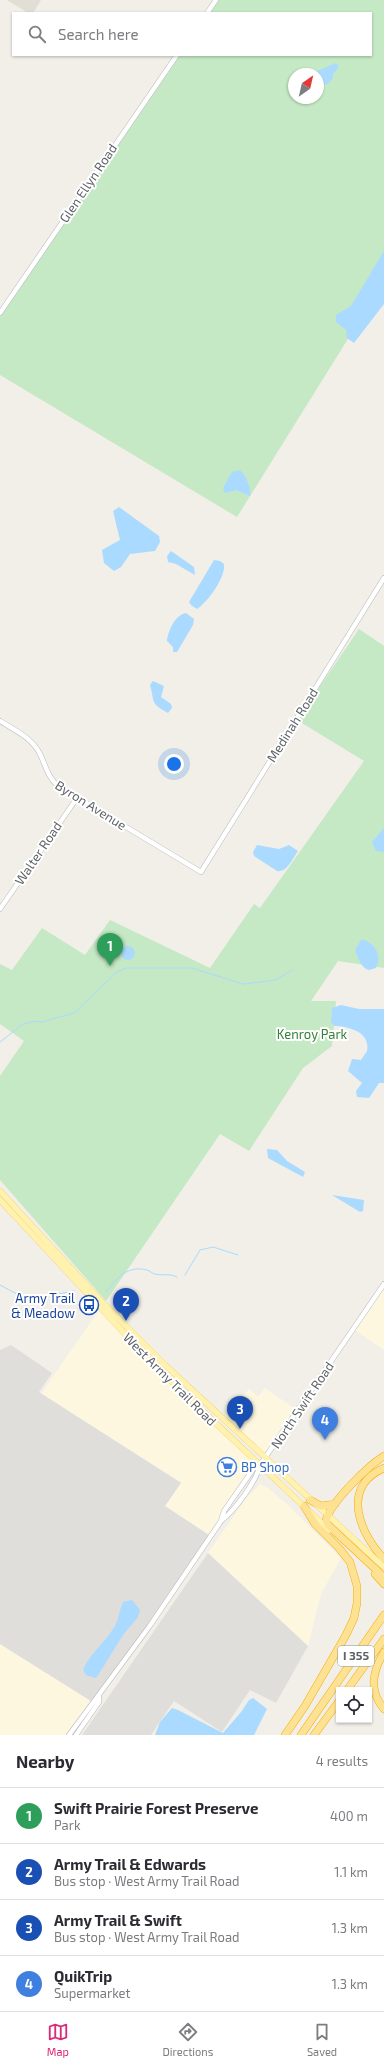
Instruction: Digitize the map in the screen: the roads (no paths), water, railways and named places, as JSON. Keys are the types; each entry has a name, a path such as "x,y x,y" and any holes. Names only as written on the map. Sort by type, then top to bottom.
{"highway":[{"path":"384,1456 370,1465 335,1504 327,1515 326,1523 384,1576"},
{"path":"384,1468 374,1474 365,1484 360,1494 358,1508 364,1532 370,1543 384,1559"},
{"path":"310,1500 321,1506 335,1504"},
{"path":"285,1735 305,1706 346,1635 354,1618 358,1599 356,1578 350,1562 339,1548 315,1524 304,1506"},
{"path":"372,1570 384,1584"},
{"name":"I 355","path":"299,1735 384,1615"},
{"name":"I 355","path":"351,1687 382,1649 384,1639"},
{"path":"382,1649 376,1666 373,1683 376,1696 384,1709"},
{"path":"314,1735 336,1705"},
{"path":"320,1735 336,1711"}],"main road":[{"name":"West Army Trail Road","path":"0,1191 135,1335 310,1500 384,1567"},
{"name":"West Army Trail Road","path":"0,1200 130,1340 176,1387 384,1581"}],"street":[{"path":"208,12 216,0"},
{"name":"Glen Ellyn Road","path":"0,313 176,56"},
{"name":"Medinah Road","path":"200,872 384,578"},
{"name":"Byron Avenue","path":"0,721 29,740 40,754 52,781 77,798 160,846 200,872"},
{"name":"Walter Road","path":"0,909 77,798"},
{"name":"North Swift Road","path":"69,1735 95,1698 99,1697 221,1521 233,1510 258,1473 260,1465 384,1284"},
{"name":"North Swift Road","path":"76,1735 99,1702 99,1697"}],"water":[{"path":"336,63 339,67 333,74 333,78 328,84 324,84 324,68"},
{"path":"384,251 384,304 354,343 347,338 346,330 336,322 336,315 351,306"},
{"path":"239,470 244,474 248,482 250,496 236,490 225,493 223,488 232,472"},
{"path":"119,507 159,536 160,542 155,551 130,554 121,567 114,571 104,563 102,550 120,540 113,511"},
{"path":"171,551 194,567 195,575 176,564 168,562 167,556"},
{"path":"214,560 220,561 224,564 222,576 211,595 197,609 189,602"},
{"path":"186,613 194,619 193,625 177,652 173,652 173,647 167,641 169,633 175,620 182,614"},
{"path":"153,681 164,686 161,697 171,704 172,708 168,713 158,707 154,702 150,685"},
{"path":"384,828 384,852 376,851 372,842"},
{"path":"257,845 279,849 289,845 298,851 284,870 277,871 254,856 253,852"},
{"path":"361,940 369,942 377,951 378,963 376,968 369,970 366,969 360,962 355,950"},
{"path":"125,946 131,946 135,950 135,956 131,960 125,960 121,956 121,950"},
{"path":"341,1005 359,1009 384,1009 384,1083 379,1083 369,1098 357,1097 356,1091 362,1083 348,1071 352,1059 361,1060 367,1051 366,1039 357,1031 346,1027 334,1026 331,1022 332,1008"},
{"path":"267,1149 277,1150 287,1161 305,1172 303,1177 268,1158"},
{"path":"332,1195 364,1200 363,1211 360,1212"},
{"path":"132,1600 140,1610 138,1617 123,1635 97,1677 95,1678 86,1675 83,1670 86,1664 115,1626 123,1602"},
{"path":"253,1698 267,1709 254,1735 155,1735 160,1722 172,1708 223,1733 249,1700"}],"waterway":[{"path":"0,1042 23,1024 35,1021 42,1022 74,1013 117,972 126,968 192,968 243,984 276,980 292,970"},
{"path":"185,1275 200,1250 213,1247 238,1255"},
{"path":"106,1292 123,1274 134,1269 147,1270 154,1274 172,1275 177,1277"},
{"path":"0,1285 28,1300 74,1291"}],"place":[{"name":"Swift Prairie Forest Preserve","path":"110,966"},
{"name":"Army Trail & Meadow","path":"89,1305"},
{"name":"Army Trail & Edwards","path":"126,1321"},
{"name":"Army Trail & Swift","path":"240,1429"},
{"name":"QuikTrip","path":"325,1440"},
{"name":"BP Shop","path":"227,1467"}],"park label":[{"name":"Kenroy Park","path":"312,1034"}]}
